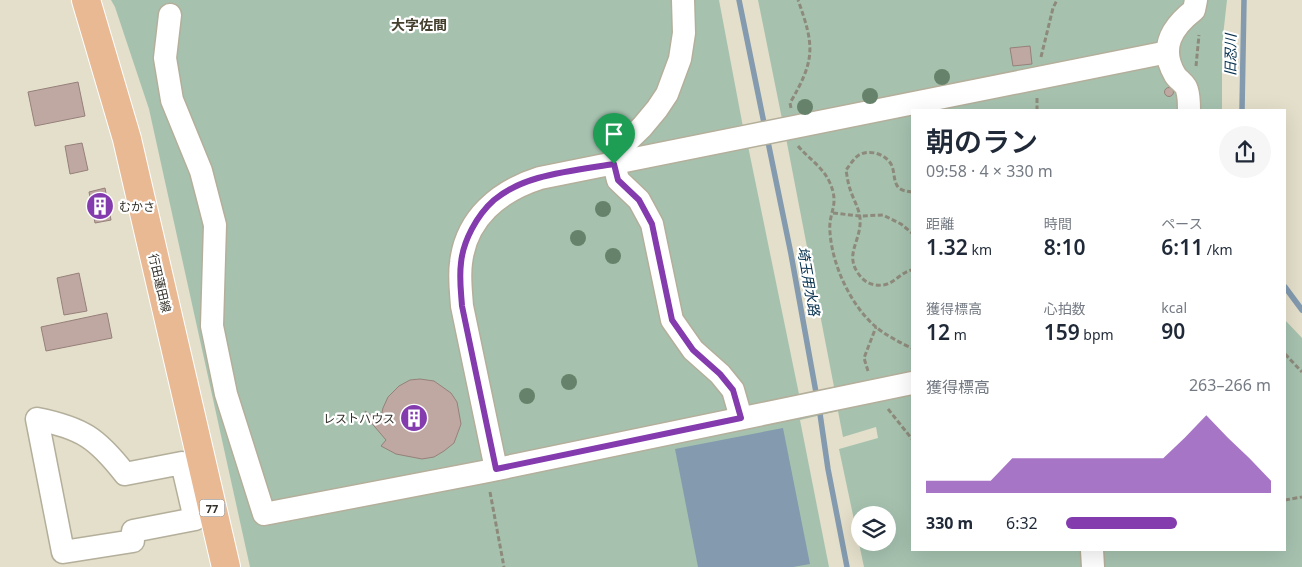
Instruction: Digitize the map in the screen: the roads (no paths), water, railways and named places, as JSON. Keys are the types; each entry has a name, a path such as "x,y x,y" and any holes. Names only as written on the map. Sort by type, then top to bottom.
{"main road":[{"name":"行田蓮田線","path":"86,0 127,139 226,567"}],"street":[{"path":"683,0 684,33 680,59 667,94 657,110 615,153 614,164 618,180 639,200 652,224 672,320 693,350 720,374 733,390 741,418"},
{"path":"1189,109 1187,88 1177,78 1171,68 1168,52 1170,39 1175,28 1183,18 1194,10 1196,0"},
{"path":"170,5 165,58 172,100 201,171 215,225 212,326 226,394 264,514 490,471 911,383"},
{"path":"490,471 462,306 461,261 472,227 494,200 508,191 540,178 1168,52"},
{"path":"37,419 61,423 77,429 90,437 125,474 182,463 195,519 134,531 133,541 63,552 37,419"},
{"path":"1092,551 1093,567"}],"water":[{"path":"783,428 810,564 793,567 698,567 675,449"}],"waterway":[{"name":"埼玉用水路","path":"739,0 765,128"},
{"name":"旧忍川","path":"1242,109 1244,0"},
{"name":"埼玉用水路","path":"767,137 791,254 817,398"},
{"name":"旧忍川","path":"1286,288 1302,310"},
{"name":"埼玉用水路","path":"819,407 828,469 847,567"}],"place":[{"name":"むかさ","path":"100,206"},
{"name":"レストハウス","path":"414,418"}],"district":[{"name":"大字佐間","path":"419,24"}]}
